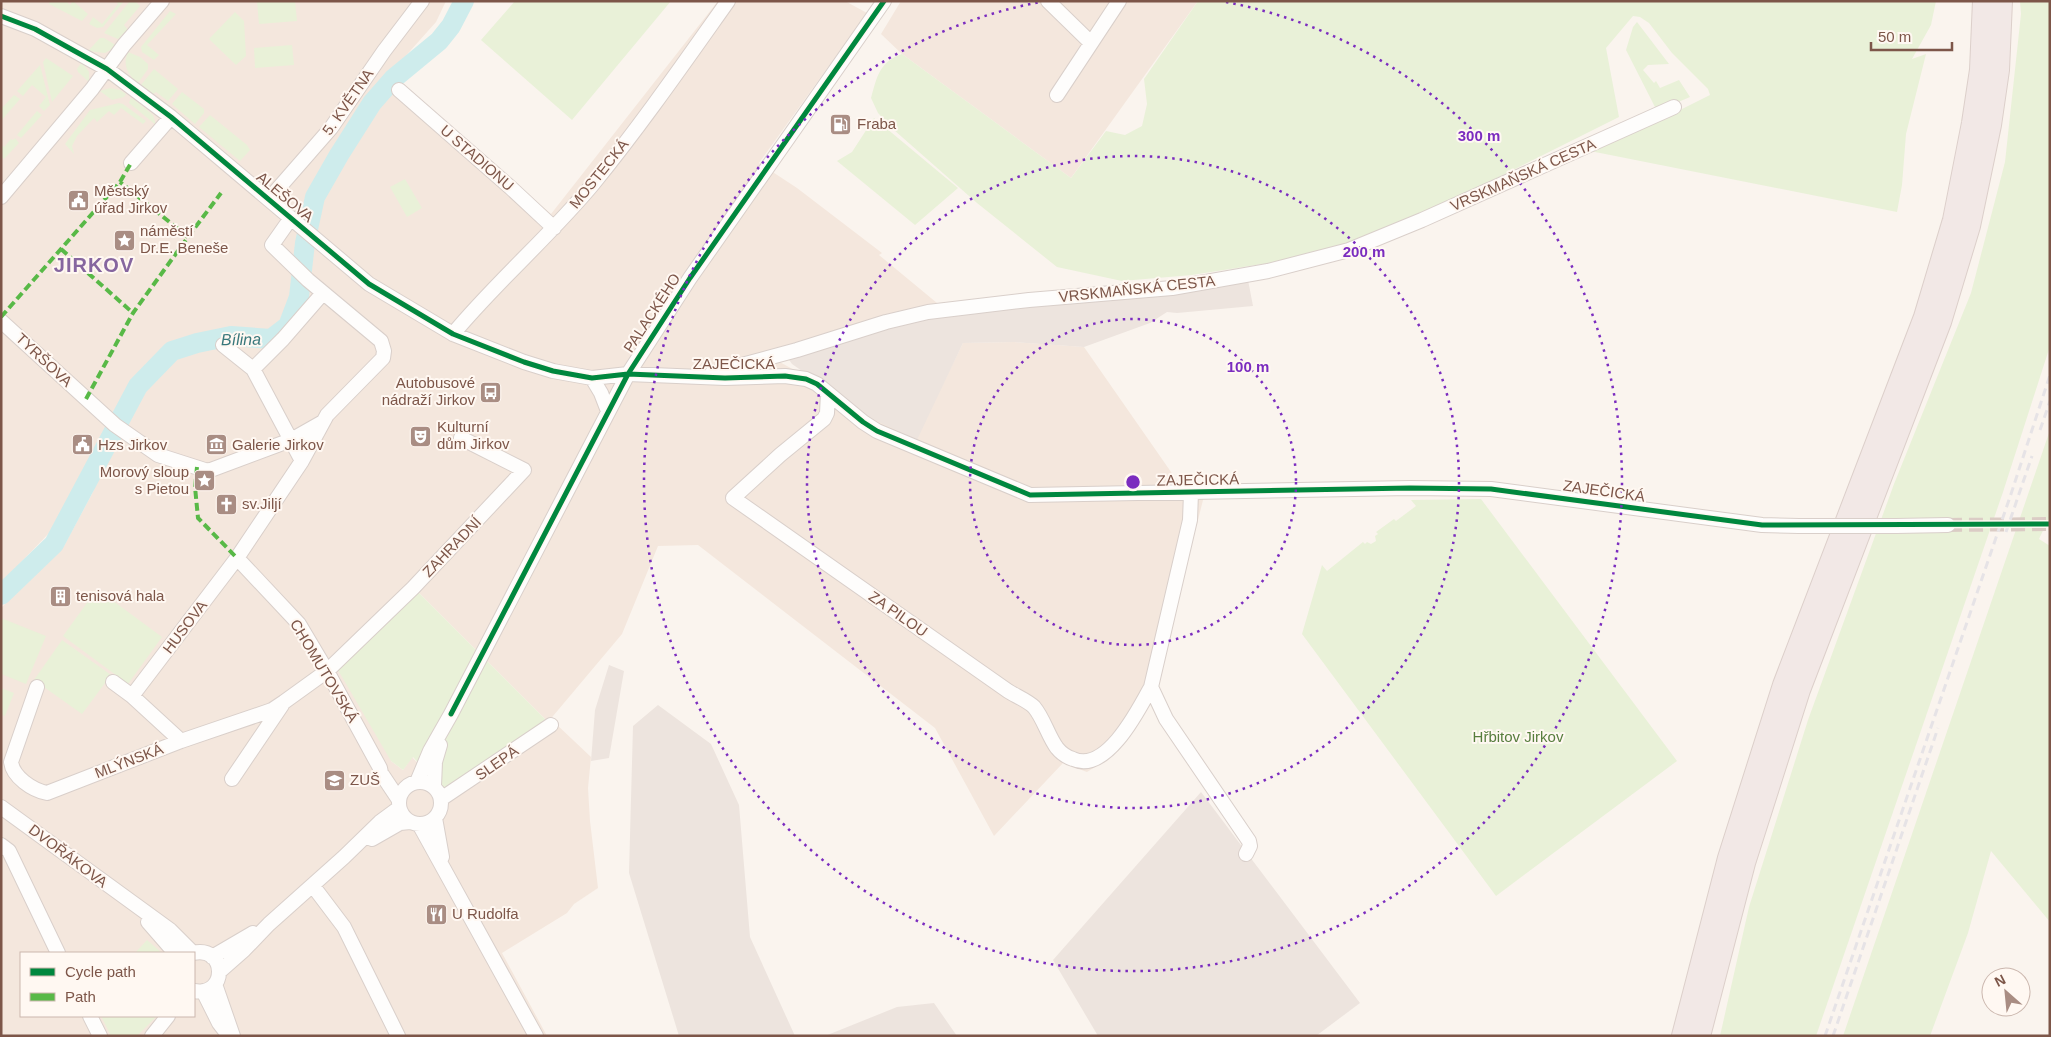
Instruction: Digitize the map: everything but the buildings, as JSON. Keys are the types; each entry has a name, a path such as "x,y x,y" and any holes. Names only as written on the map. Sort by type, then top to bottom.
{"highway":[{"path":"1682,1036 1728,858 1783,686 1924,317 1952,220 1972,123 1980,70 1983,1"},
{"path":"1700,1036 1745,862 1800,690 1941,322 1970,226 1991,124 1996,88 2002,1"}],"street":[{"path":"1,197 162,1"},
{"name":"5. KVĚTNA","path":"269,199 331,128 384,50 422,1"},
{"name":"MOSTECKÁ","path":"453,334 554,228 592,184 650,111 728,1"},
{"name":"PALACKÉHO","path":"413,783 451,714 628,374 685,285 884,1"},
{"path":"1048,1 1091,43"},
{"path":"1057,95 1119,1"},
{"name":"ALEŠOVA","path":"1,16 35,29 107,70 171,117 369,284 453,334"},
{"name":"U STADIONU","path":"400,90 554,228"},
{"name":"VRSKMAŇSKÁ CESTA","path":"697,377 797,350 867,327 928,312 1029,300 1172,288 1268,271 1349,250 1422,220 1674,107"},
{"path":"131,163 171,117"},
{"path":"292,218 272,245 294,269 381,341 384,351 383,358 321,423"},
{"path":"253,369 283,339 323,293"},
{"name":"TYRŠOVA","path":"1,321 118,427 158,455 208,471 291,440 321,423"},
{"name":"ZAJEČICKÁ","path":"453,334 524,362 553,371 592,378 628,374 697,377 786,376 806,380 828,393 877,431 1030,495 1410,488 1491,489 1762,525 1948,525"},
{"path":"223,345 253,369 302,461"},
{"path":"592,378 608,411"},
{"name":"ZA PILOU","path":"828,393 827,413 824,419 780,455 734,498 1034,707 1058,749 1067,757 1087,762 1103,756 1139,710 1151,687"},
{"name":"HUSOVA","path":"132,696 237,558 302,461 321,423"},
{"name":"ZAHRADNÍ","path":"327,671 413,588 524,470 461,438"},
{"path":"1191,493 1190,520 1151,687 1166,719 1249,842 1250,846 1246,854"},
{"name":"CHOMUTOVSKÁ","path":"237,558 299,624 380,768 399,804 403,816 414,823 445,873 536,1036"},
{"name":"MLÝNSKÁ","path":"37,687 11,762 12,769 31,787 39,792 47,793 181,741 272,710 327,671"},
{"path":"113,682 132,696 181,741"},
{"path":"232,779 284,702"},
{"name":"PALACKÉHO","path":"434,786 435,762 451,714"},
{"name":"SLEPÁ","path":"441,799 551,725"},
{"name":"CHOMUTOVSKÁ","path":"380,768 386,770 398,782 424,782 434,786"},
{"path":"208,985 269,924 313,886 399,804 404,789 413,783"},
{"path":"434,786 441,799"},
{"name":"CHOMUTOVSKÁ","path":"441,799 442,806 435,818 445,873"},
{"name":"DVOŘÁKOVA","path":"1,807 170,930 192,952"},
{"path":"344,857 384,830 400,822 425,824 435,818"},
{"path":"1,845 8,851 58,952"},
{"path":"313,886 344,927 398,1036"},
{"name":"DVOŘÁKOVA","path":"135,906 174,952"},
{"path":"212,957 269,924"},
{"path":"195,953 203,952 212,957 218,966 208,985 219,1023 229,1036"},
{"path":"208,985 233,1036"},
{"path":"90,1017 100,1036"},
{"path":"152,1036 167,1017"}],"shaded area":[{"path":"1,1 446,1 436,22 369,97 311,188 300,234 295,282 286,316 279,327 269,331 234,330 213,332 173,344 158,353 132,383 86,476 51,531 1,583"},
{"path":"718,1 845,1 867,13 759,163 797,188 882,253 879,255 937,303 882,317 765,354 916,439 963,343 1014,342 1084,347 1178,482 1199,485 1203,500 1157,689 1139,721 1109,758 1087,772 1063,763 994,836 935,728 698,545 658,546 622,634 548,722 555,723 591,757 588,788 598,888 574,904 567,913 502,953 547,1036 1,1036 1,608 64,546 93,492 96,482 145,383 179,355 217,341 268,343 280,340 297,321 303,305 319,198 380,102 400,81 551,214","holes":["418,592 548,722 446,794 412,757 403,770 391,761"]},
{"path":"901,1 1198,1 1071,178 902,54 881,34"},
{"path":"1248,280 1253,306 1177,313 1167,312 1150,323 1084,347 1014,342 963,343 917,440 866,416 792,364 787,357 900,322"},
{"path":"609,665 624,671 609,758 591,761 595,710"},
{"path":"658,705 711,744 739,805 750,937 795,1036 679,1036 629,873 633,726"},
{"path":"1201,792 1360,1003 1316,1036 1098,1036 1053,960"},
{"path":"934,1003 957,1036 825,1036 897,1007"}],"green space":[{"path":"50,1 66,1 70,5 73,1 88,14 82,21 49,4"},
{"path":"116,1 124,1 103,27 97,28 89,24 93,17 102,24 118,4"},
{"path":"130,1 135,1 140,6 124,25 128,30 126,35 124,33 118,39 104,33"},
{"path":"257,1 295,1 297,21 259,24"},
{"path":"515,1 671,1 572,120 481,40"},
{"path":"1198,1 1936,1 1931,25 1912,59 1926,54 1906,134 1902,185 1897,212 1580,149 1680,110 1710,95 1708,89 1672,53 1649,23 1640,17 1633,16 1606,48 1619,117 1471,191 1375,233 1336,249 1267,269 1262,264 1192,275 1122,281 1057,267 977,203 894,130 878,113 871,98 880,71 888,61 902,54 1071,178 1106,131 1125,135 1142,126 1147,104 1144,79"},
{"path":"2020,1 2050,1 2050,346 2003,492 1816,1036 1720,1036 1749,907 1808,720 1894,484 1971,293 2005,162 2021,14"},
{"path":"170,11 176,14 147,45 159,55 154,60 142,52 141,47"},
{"path":"235,12 244,21 246,56 236,65 209,39"},
{"path":"1637,22 1669,64 1648,65 1643,70 1654,83 1656,81 1660,88 1679,80 1690,97 1657,111 1626,50 1633,27"},
{"path":"100,38 104,38 117,46 105,53 88,51"},
{"path":"292,45 294,65 255,68 254,48"},
{"path":"128,52 140,57 148,64 148,69 138,83 131,77 127,69 126,57"},
{"path":"46,58 73,76 52,102 43,62"},
{"path":"82,62 89,72 89,82 78,72 77,69"},
{"path":"40,65 50,105 44,111 39,106 46,97 32,85 23,96 17,91"},
{"path":"154,69 178,89 168,101 156,92 152,95 140,86"},
{"path":"110,88 120,90 126,94 124,97 112,100 100,91"},
{"path":"182,92 204,109 204,113 195,124 172,104"},
{"path":"14,95 20,99 1,121 1,109"},
{"path":"131,97 153,115 156,125 129,103"},
{"path":"119,103 146,121 143,124 121,108 114,115 109,111 97,122 94,118 77,136 72,146 74,154 65,144 90,110"},
{"path":"37,111 42,115 21,138 17,135"},
{"path":"210,115 247,145 250,150 240,161 199,127"},
{"path":"874,118 958,188 915,225 837,161 852,152"},
{"path":"15,138 19,143 4,159 1,156 1,145 4,147 11,139"},
{"path":"405,179 422,208 407,217 390,187"},
{"path":"2050,430 2050,516 2039,539 2050,546 2050,922 1991,851 1968,933 1930,1036 1843,1036"},
{"name":"Hřbitov Jirkov","path":"1481,499 1677,761 1496,896 1302,634 1322,565 1327,571 1363,542 1371,544 1376,541 1375,536 1378,534 1376,532 1394,519 1396,521 1416,506 1411,500"},
{"path":"97,589 162,637 128,684 63,636"},
{"path":"418,592 548,722 446,794 413,757 403,770 391,761 338,670"},
{"path":"1,618 46,636 26,684 1,674"},
{"path":"62,640 111,675 82,714 34,680"},
{"path":"1,688 14,693 5,716 1,715"},
{"path":"147,940 161,952 136,952"},
{"path":"102,1017 156,1017 137,1036 111,1036"}],"waterway":[{"name":"Bílina","path":"1,595 54,544 138,386 172,351 197,343 231,336 271,339 288,326 299,297 305,243 315,197 372,103 393,79 439,41 451,26 464,1"}],"tunnel":[{"path":"1948,525 2050,524"}],"railway":[{"path":"1825,1036 2050,375"},
{"path":"2040,430 2050,401"},
{"path":"2006,532 2032,456"},
{"path":"1833,1036 1938,728"}],"marked path":[{"path":"1,317 120,182 131,163"},
{"path":"86,399 133,313 188,237 120,182"},
{"path":"188,237 221,193"},
{"path":"61,249 133,313"},
{"path":"197,467 195,487 198,518 237,558"}],"cycle path":[{"path":"451,714 628,374 690,278 884,1"},
{"path":"1,16 35,29 107,69 171,117 369,284 453,334 524,362 553,371 592,378 628,374 725,378 785,376 806,379 817,384 863,422 877,431 1030,495 1410,488 1491,489 1762,525 2050,524"}],"place":[{"name":"Fraba","path":"841,124"},
{"name":"Městský úřad Jirkov","path":"78,200"},
{"name":"náměstí Dr.E. Beneše","path":"124,240"},
{"name":"Autobusové nádraží Jirkov","path":"491,392"},
{"name":"Kulturní dům Jirkov","path":"421,436"},
{"name":"Hzs Jirkov","path":"82,445"},
{"name":"Galerie Jirkov","path":"216,445"},
{"name":"Morový sloup s Pietou","path":"205,481"},
{"name":"sv.Jiljí","path":"226,504"},
{"name":"tenisová hala","path":"60,596"},
{"name":"ZUŠ","path":"334,780"},
{"name":"U Rudolfa","path":"436,914"}],"district":[{"name":"JIRKOV","path":"94,265"}]}
